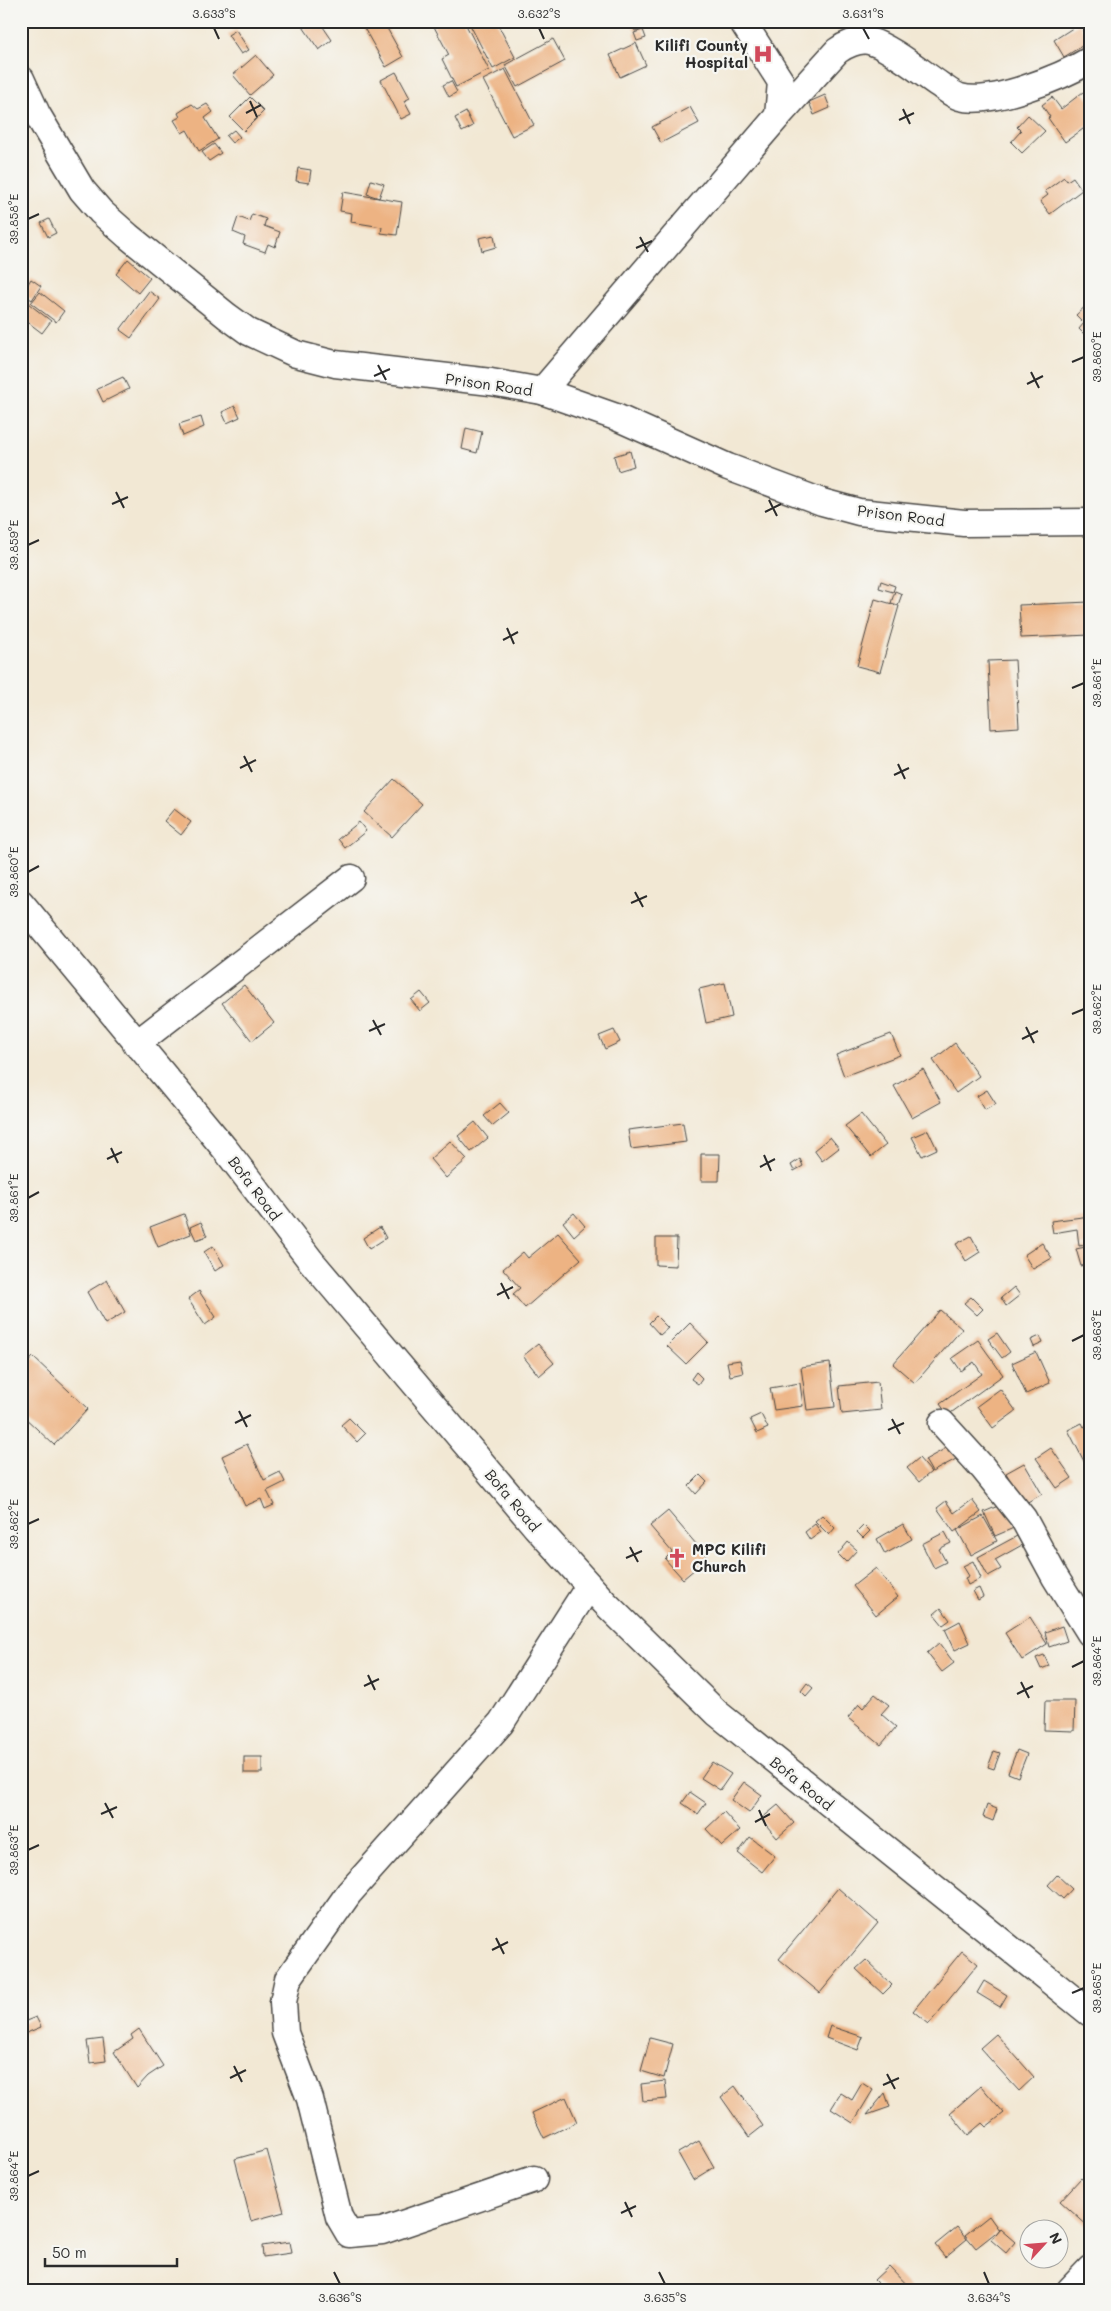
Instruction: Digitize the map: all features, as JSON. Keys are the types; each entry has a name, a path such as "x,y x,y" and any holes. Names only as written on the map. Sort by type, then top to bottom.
{"street":[{"path":"742,21 781,82 778,116"},
{"path":"542,391 778,116 837,51 847,44 867,41 884,48 957,97 973,100 999,96 1045,81 1090,60"},
{"name":"Prison Road","path":"21,79 60,154 82,190 94,205 128,236 227,316 249,332 296,354 334,364 491,382 542,391 616,417 728,467 822,502 859,512 964,523 1090,522"},
{"path":"136,1044 351,878"},
{"name":"Bofa Road","path":"21,903 225,1149 311,1261 536,1527 589,1586 717,1713 828,1805 1090,2013"},
{"path":"942,1423 984,1468 1023,1518 1055,1577 1090,1633"},
{"path":"534,2179 382,2231 349,2234 338,2217 310,2098 285,2033 283,2002 288,1979 349,1893 501,1723 589,1586"},
{"path":"1070,2290 1090,2269"}],"building":[{"path":"299,21 319,21 332,40 319,50"},
{"path":"376,21 383,21 403,57 386,67 364,28"},
{"path":"431,21 464,21 489,70 456,87 442,59 449,55"},
{"path":"468,21 496,21 515,57 493,69"},
{"path":"631,21 643,21 646,28 635,31"},
{"path":"1079,24 1090,41 1064,57 1054,40"},
{"path":"236,30 249,50 241,54 228,35"},
{"path":"643,30 646,38 637,41 634,33"},
{"path":"553,39 565,61 517,87 505,65"},
{"path":"636,43 646,65 620,77 610,55"},
{"path":"256,55 273,75 250,95 233,75"},
{"path":"505,69 534,125 512,136 483,80"},
{"path":"396,72 410,98 404,101 411,114 401,119 381,80"},
{"path":"451,81 457,92 449,97 443,85"},
{"path":"1083,92 1090,101 1090,124 1065,142 1048,118 1050,117 1042,105 1052,97 1061,109"},
{"path":"825,95 830,108 814,115 809,102"},
{"path":"250,97 264,111 244,131 230,117"},
{"path":"192,104 198,109 207,104 213,112 205,118 218,139 199,151 187,130 182,133 174,120 180,117 178,113"},
{"path":"690,107 699,123 661,143 652,127"},
{"path":"466,112 473,126 462,132 455,118"},
{"path":"1028,115 1045,131 1022,153 1011,142 1021,131 1017,127"},
{"path":"234,130 240,137 232,143 226,136"},
{"path":"214,144 221,153 209,161 202,152"},
{"path":"298,168 311,170 309,183 296,181"},
{"path":"1064,177 1067,181 1073,177 1082,190 1050,214 1040,201 1048,195 1045,191"},
{"path":"371,180 384,184 379,198 367,194"},
{"path":"343,192 402,202 397,235 381,233 382,227 351,222 352,213 340,211"},
{"path":"252,214 266,219 264,226 280,232 275,247 268,244 265,252 243,244 245,237 233,232 238,217 249,221"},
{"path":"49,219 56,233 48,237 41,223"},
{"path":"494,235 496,247 482,251 479,238"},
{"path":"128,259 150,278 138,293 116,274"},
{"path":"31,279 41,286 32,300 22,293"},
{"path":"149,291 160,299 131,338 120,330"},
{"path":"40,292 64,311 56,322 31,303"},
{"path":"24,300 51,321 42,333 21,317 21,304"},
{"path":"1090,302 1090,332 1086,336 1079,329 1084,323 1076,315"},
{"path":"123,377 129,389 103,402 97,389"},
{"path":"235,406 240,417 227,423 222,412"},
{"path":"201,417 204,427 183,436 179,424"},
{"path":"466,428 482,432 477,453 462,449"},
{"path":"630,451 634,466 618,471 614,456"},
{"path":"881,581 895,586 893,592 879,588"},
{"path":"895,591 902,594 898,605 891,603"},
{"path":"875,599 899,606 880,672 857,666"},
{"path":"1090,602 1090,635 1021,638 1019,605"},
{"path":"1015,660 1019,727 991,729 988,661"},
{"path":"394,779 422,804 392,837 364,812"},
{"path":"174,809 191,822 181,835 164,821"},
{"path":"359,822 366,831 345,848 338,839"},
{"path":"725,983 732,1017 706,1023 699,989"},
{"path":"244,985 274,1023 252,1041 222,1003"},
{"path":"421,992 430,1003 420,1011 411,1000"},
{"path":"614,1030 620,1042 605,1049 599,1036"},
{"path":"891,1034 900,1055 844,1076 836,1055"},
{"path":"955,1043 979,1076 956,1093 933,1060"},
{"path":"923,1069 941,1102 912,1118 894,1086"},
{"path":"987,1090 996,1104 985,1110 977,1096"},
{"path":"500,1103 509,1113 493,1126 484,1116"},
{"path":"861,1114 886,1145 871,1157 845,1126"},
{"path":"475,1122 488,1138 471,1152 458,1136"},
{"path":"683,1123 686,1142 631,1149 628,1130"},
{"path":"928,1130 937,1149 922,1156 912,1137"},
{"path":"830,1137 839,1148 822,1161 814,1150"},
{"path":"450,1141 467,1159 446,1178 430,1159"},
{"path":"701,1154 720,1154 719,1181 701,1181"},
{"path":"800,1159 803,1166 794,1171 791,1165"},
{"path":"574,1213 585,1226 574,1236 563,1222"},
{"path":"184,1214 191,1234 158,1247 150,1227"},
{"path":"1090,1216 1090,1244 1079,1246 1077,1229 1053,1233 1051,1221"},
{"path":"201,1222 207,1236 196,1240 190,1227"},
{"path":"380,1227 386,1238 369,1249 363,1238"},
{"path":"558,1233 581,1259 525,1308 513,1294 520,1288 503,1269 523,1252 528,1258"},
{"path":"971,1236 980,1252 966,1261 956,1244"},
{"path":"656,1238 677,1238 676,1266 656,1265"},
{"path":"1042,1243 1052,1258 1033,1269 1024,1255"},
{"path":"213,1246 224,1265 215,1271 204,1252"},
{"path":"1090,1246 1090,1264 1081,1266 1076,1249"},
{"path":"107,1280 125,1312 105,1324 87,1292"},
{"path":"1014,1287 1020,1295 1006,1306 1001,1298"},
{"path":"199,1291 216,1317 205,1325 188,1299"},
{"path":"971,1297 983,1309 977,1315 964,1303"},
{"path":"940,1310 962,1329 915,1383 893,1364"},
{"path":"656,1316 668,1328 660,1335 649,1323"},
{"path":"690,1323 708,1342 686,1364 667,1346"},
{"path":"997,1333 1010,1352 1002,1358 988,1339"},
{"path":"1040,1336 1043,1343 1034,1347 1031,1340"},
{"path":"978,1340 1003,1375 948,1415 940,1404 982,1374 974,1362 961,1371 952,1358"},
{"path":"538,1344 554,1363 539,1376 523,1356"},
{"path":"1036,1352 1050,1383 1026,1394 1012,1363"},
{"path":"33,1357 88,1409 54,1445 21,1414 21,1370"},
{"path":"740,1360 743,1373 730,1376 727,1362"},
{"path":"830,1363 835,1407 807,1410 801,1367"},
{"path":"696,1372 702,1378 698,1384 691,1379"},
{"path":"878,1382 881,1410 842,1414 839,1386"},
{"path":"800,1383 803,1406 774,1410 770,1388"},
{"path":"1000,1389 1016,1411 993,1428 977,1406"},
{"path":"761,1414 768,1428 757,1433 750,1419"},
{"path":"349,1418 365,1434 357,1442 341,1425"},
{"path":"1082,1423 1084,1427 1090,1423 1090,1473 1068,1430"},
{"path":"247,1444 264,1480 280,1472 285,1482 267,1491 274,1505 265,1509 261,1499 245,1506 222,1456"},
{"path":"950,1446 956,1459 932,1472 925,1460"},
{"path":"1051,1448 1072,1478 1057,1488 1036,1458"},
{"path":"919,1458 931,1472 919,1482 907,1468"},
{"path":"1024,1463 1042,1494 1024,1504 1006,1473"},
{"path":"700,1475 707,1482 696,1494 689,1486"},
{"path":"972,1500 981,1512 954,1532 937,1508 946,1501 954,1513"},
{"path":"1005,1503 1016,1527 995,1536 984,1512"},
{"path":"668,1511 708,1558 683,1579 665,1559 672,1552 650,1526"},
{"path":"822,1515 835,1528 829,1535 815,1521"},
{"path":"983,1516 997,1541 971,1555 957,1530"},
{"path":"815,1524 821,1532 810,1540 805,1532"},
{"path":"903,1524 912,1539 885,1554 877,1539"},
{"path":"864,1525 870,1531 863,1538 857,1532"},
{"path":"945,1532 951,1543 939,1549 946,1562 934,1568 922,1544"},
{"path":"1017,1536 1022,1545 995,1560 1001,1569 988,1576 978,1557"},
{"path":"848,1542 857,1550 846,1562 838,1554"},
{"path":"973,1561 981,1578 968,1585 965,1578 969,1576 963,1566"},
{"path":"876,1568 898,1597 876,1615 853,1586"},
{"path":"979,1588 983,1597 978,1600 973,1591"},
{"path":"941,1608 950,1620 943,1625 934,1614"},
{"path":"1030,1617 1047,1644 1022,1660 1005,1633"},
{"path":"960,1621 970,1643 955,1650 945,1629"},
{"path":"1062,1626 1067,1641 1049,1647 1045,1632"},
{"path":"939,1643 954,1663 942,1672 927,1653"},
{"path":"1044,1655 1049,1666 1041,1669 1036,1658"},
{"path":"807,1683 813,1688 806,1696 801,1691"},
{"path":"875,1694 889,1705 881,1714 896,1727 881,1745 848,1718 859,1704 863,1708"},
{"path":"1045,1701 1075,1701 1074,1731 1044,1730"},
{"path":"1017,1750 1027,1754 1018,1777 1008,1773"},
{"path":"994,1751 1000,1753 994,1769 988,1767"},
{"path":"244,1757 262,1757 262,1773 244,1773"},
{"path":"712,1762 731,1774 720,1790 701,1778"},
{"path":"744,1782 762,1795 749,1813 731,1800"},
{"path":"690,1792 706,1803 698,1814 682,1803"},
{"path":"778,1805 794,1823 777,1838 761,1819"},
{"path":"987,1805 997,1809 993,1821 983,1817"},
{"path":"724,1812 740,1830 722,1846 706,1829"},
{"path":"750,1837 775,1856 762,1872 738,1853"},
{"path":"1057,1875 1072,1889 1063,1899 1048,1885"},
{"path":"838,1888 878,1923 820,1993 779,1959"},
{"path":"962,1951 978,1964 929,2024 913,2011"},
{"path":"866,1960 892,1985 883,1994 856,1969"},
{"path":"984,1981 1007,1995 1000,2007 977,1993"},
{"path":"36,2017 41,2027 24,2034 21,2023"},
{"path":"830,2026 863,2037 858,2050 826,2038"},
{"path":"139,2029 163,2066 148,2076 137,2088 114,2052 133,2039 131,2035"},
{"path":"996,2034 1034,2077 1019,2091 980,2048"},
{"path":"650,2038 673,2044 664,2078 641,2071"},
{"path":"103,2039 106,2061 90,2063 87,2041"},
{"path":"665,2081 667,2099 643,2101 641,2084"},
{"path":"862,2083 873,2090 853,2123 831,2109 841,2093 852,2100"},
{"path":"735,2086 763,2126 749,2137 721,2097"},
{"path":"981,2086 1004,2113 986,2127 982,2123 968,2135 950,2113"},
{"path":"885,2093 890,2107 867,2115"},
{"path":"566,2097 577,2122 544,2138 532,2113"},
{"path":"699,2141 714,2167 693,2180 678,2153"},
{"path":"267,2150 284,2212 251,2221 235,2159"},
{"path":"1081,2178 1090,2186 1090,2228 1060,2201"},
{"path":"989,2216 999,2230 976,2248 965,2235"},
{"path":"957,2227 967,2239 945,2257 935,2245"},
{"path":"1000,2229 1015,2242 1006,2253 991,2240"},
{"path":"289,2242 291,2253 263,2257 262,2246"},
{"path":"889,2266 912,2290 884,2290 874,2280"}],"place":[{"name":"Kilifi County Hospital","path":"763,54"},
{"name":"MPC Kilifi Church","path":"677,1558"}]}
